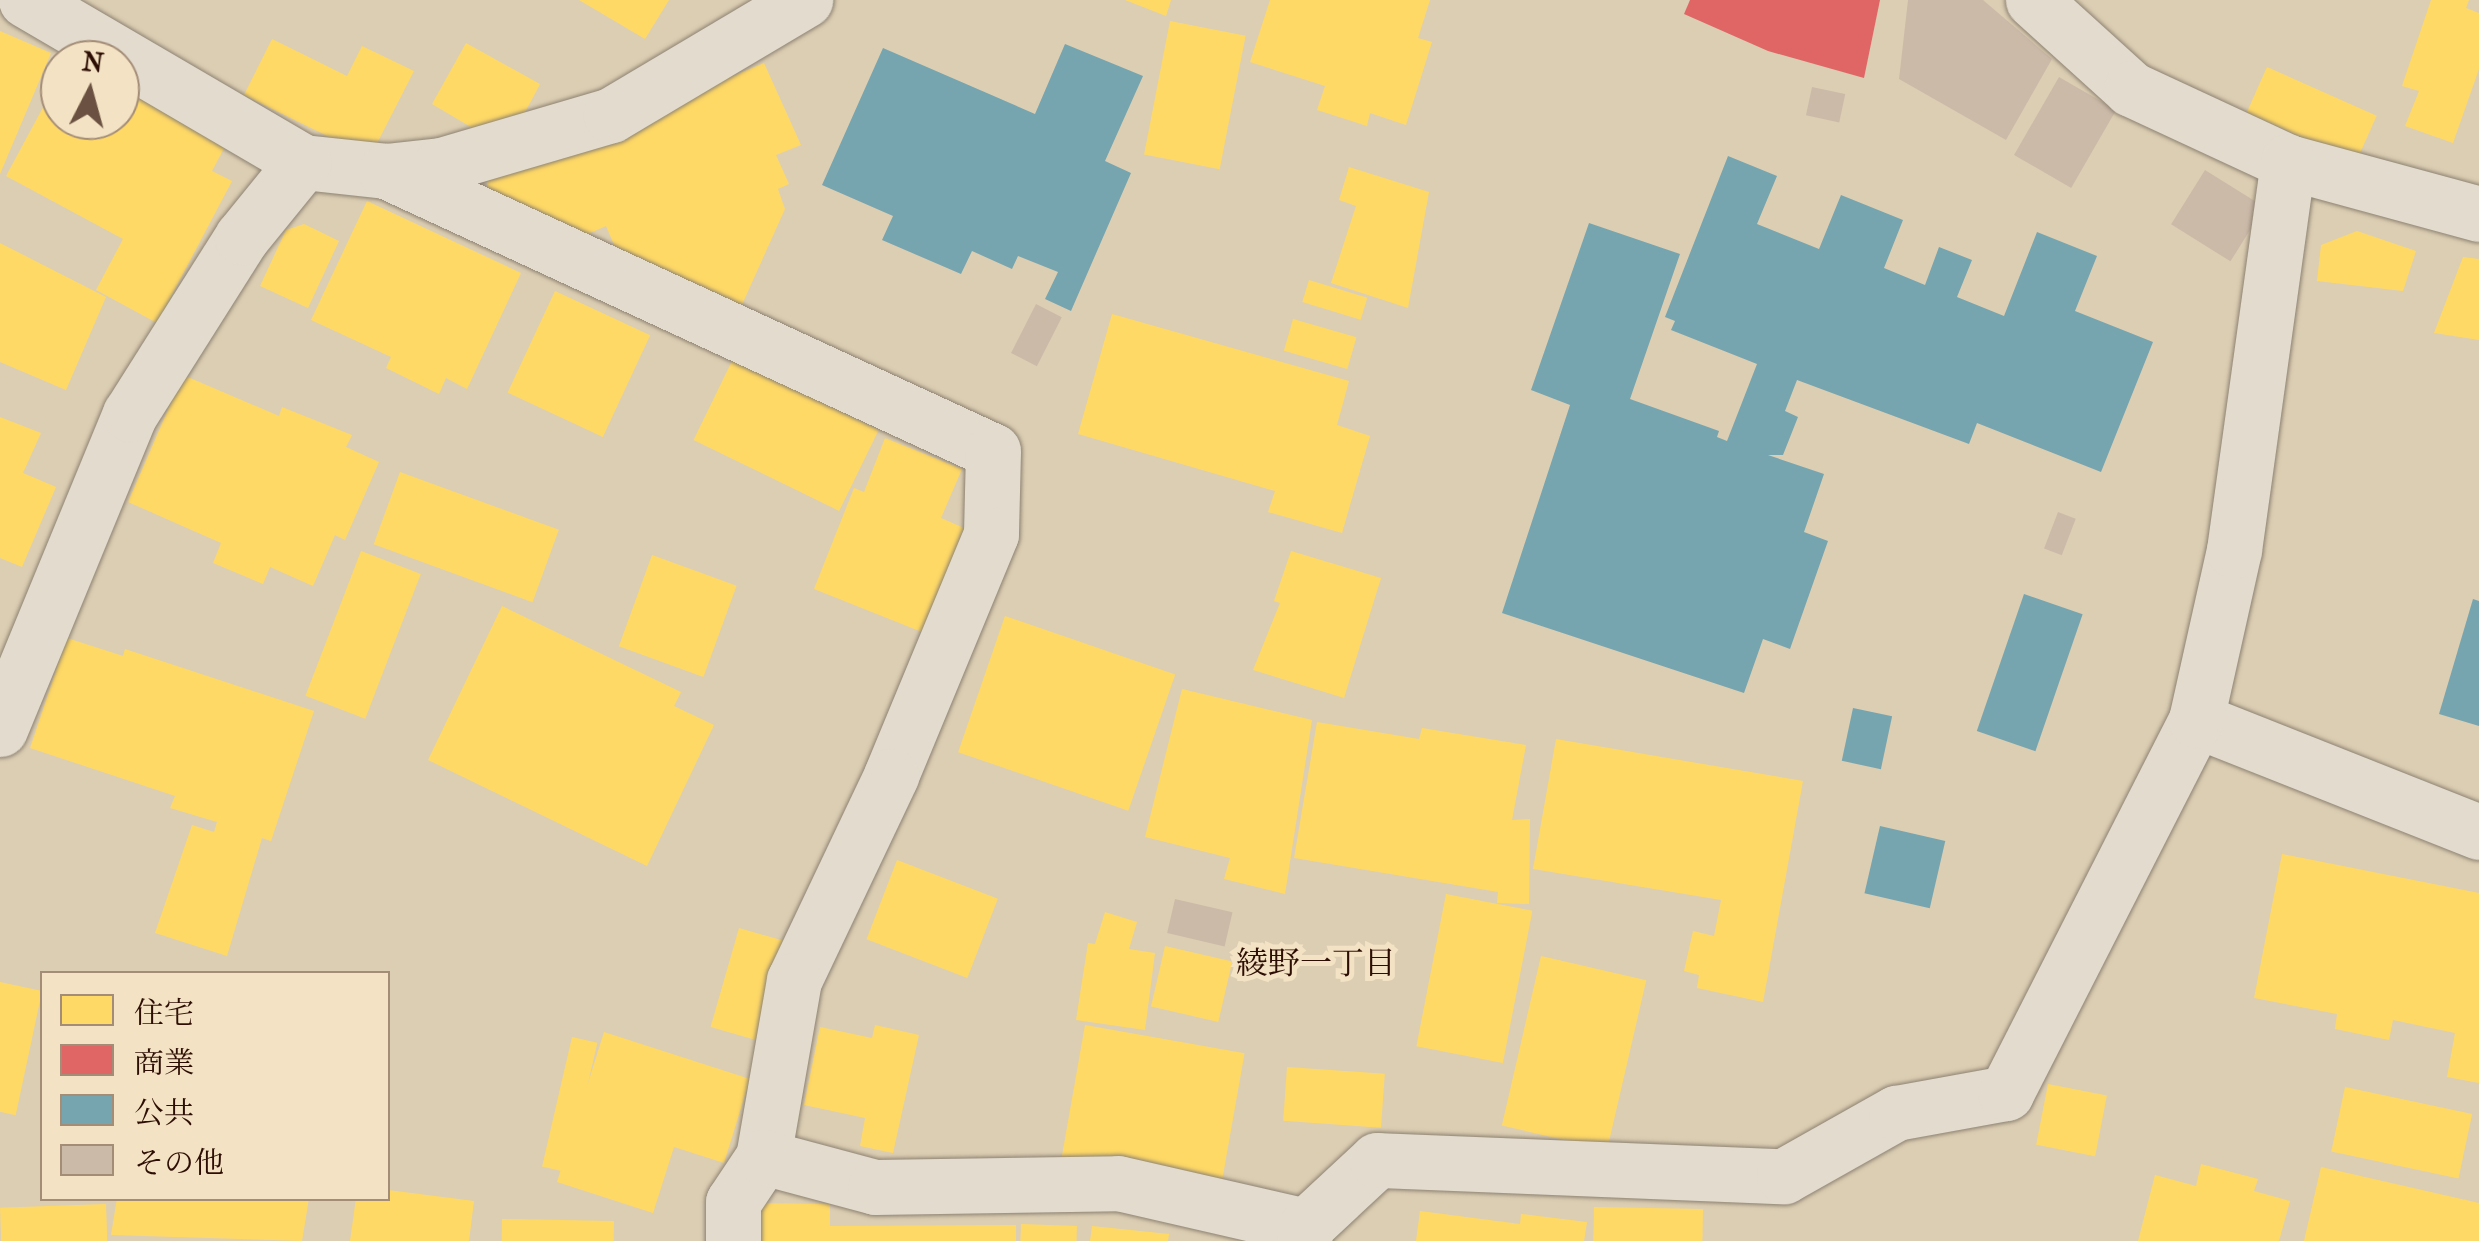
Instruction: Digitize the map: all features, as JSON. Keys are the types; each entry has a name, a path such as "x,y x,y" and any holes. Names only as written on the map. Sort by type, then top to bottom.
{"street":[{"path":"26,0 303,162 386,171 441,165 611,114 805,0"},
{"path":"2033,0 2131,89 2288,162 2479,214"},
{"path":"0,729 130,414 242,237 303,162"},
{"path":"763,1157 875,1187 1118,1184 1305,1233 1377,1160 1784,1176 1896,1113 2006,1093 2196,720 2234,550 2288,162"},
{"path":"386,171 993,450 991,534 891,776 794,980 763,1157 733,1202 733,1241"},
{"path":"2196,720 2479,832"}],"building: 住宅":[{"path":"579,0 669,0 645,39"},
{"path":"1125,0 1171,0 1166,16"},
{"path":"1270,0 1430,0 1418,38 1432,42 1406,125 1370,113 1367,126 1317,110 1325,86 1250,62"},
{"path":"2431,0 2469,0 2466,8 2479,13 2479,69 2453,143 2405,126 2419,91 2402,86"},
{"path":"1170,21 1246,36 1220,169 1144,155"},
{"path":"0,31 40,48 40,79 0,174"},
{"path":"272,39 347,76 362,46 414,71 370,157 244,95"},
{"path":"466,43 540,84 521,120 481,133 432,104"},
{"path":"764,63 801,145 776,155 789,184 778,189 785,209 740,309 621,261 606,226 574,240 492,202 486,179"},
{"path":"2267,67 2377,116 2356,161 2247,113"},
{"path":"140,90 230,137 212,171 232,181 157,323 96,290 123,239 6,176 40,113 40,140 140,140"},
{"path":"1349,167 1429,192 1408,308 1331,283 1356,206 1339,200"},
{"path":"367,201 521,273 467,389 446,378 439,394 386,368 391,357 311,320"},
{"path":"304,224 339,241 308,308 260,286 286,230"},
{"path":"2357,231 2416,251 2403,291 2317,281 2321,245"},
{"path":"0,243 106,297 66,390 0,362"},
{"path":"2463,257 2479,259 2479,340 2434,333"},
{"path":"1309,280 1367,298 1361,320 1302,302"},
{"path":"555,291 650,335 603,437 508,393"},
{"path":"1112,314 1349,381 1337,425 1370,436 1342,533 1268,512 1275,491 1078,434"},
{"path":"1293,319 1356,337 1347,369 1284,351"},
{"path":"733,359 879,430 839,511 694,440"},
{"path":"183,375 279,416 282,407 352,435 346,447 379,462 345,540 335,535 313,586 270,567 263,584 213,563 221,543 128,502"},
{"path":"0,417 41,433 23,473 56,487 22,567 0,558"},
{"path":"885,438 962,469 941,518 964,528 959,540 973,546 937,638 814,589 854,488 864,492"},
{"path":"400,472 559,530 532,602 374,544"},
{"path":"361,551 421,574 365,719 305,696"},
{"path":"1291,551 1381,578 1344,698 1253,670 1280,603 1274,601"},
{"path":"652,555 737,586 703,677 619,646"},
{"path":"502,606 681,692 674,706 714,725 647,866 428,760"},
{"path":"1005,616 1175,675 1128,811 958,752"},
{"path":"67,638 123,656 125,649 314,711 271,841 262,838 227,956 155,933 192,825 214,832 217,822 170,808 175,796 30,748"},
{"path":"1182,689 1312,720 1285,894 1224,879 1230,858 1145,837"},
{"path":"1317,722 1419,739 1422,728 1526,745 1512,820 1530,819 1529,904 1497,903 1498,892 1294,858"},
{"path":"1556,739 1803,781 1763,1002 1697,988 1699,975 1684,971 1693,931 1714,936 1721,900 1533,869"},
{"path":"2282,854 2479,893 2479,1083 2447,1077 2455,1033 2393,1020 2389,1040 2335,1029 2337,1014 2254,998"},
{"path":"897,860 998,899 967,978 867,939"},
{"path":"1446,894 1532,911 1503,1063 1416,1046"},
{"path":"1105,912 1137,922 1129,949 1155,953 1145,1030 1076,1020 1088,943 1095,944"},
{"path":"739,928 785,941 757,1040 711,1027"},
{"path":"1165,946 1232,962 1218,1022 1151,1006"},
{"path":"1541,956 1646,980 1607,1150 1502,1126"},
{"path":"0,982 40,991 40,1001 16,1115 0,1112"},
{"path":"875,1025 919,1035 893,1153 860,1146 865,1118 804,1105 820,1027 872,1038"},
{"path":"1085,1025 1245,1053 1221,1189 1061,1161"},
{"path":"604,1032 750,1079 724,1163 674,1147 653,1213 557,1182"},
{"path":"572,1037 597,1043 567,1172 542,1167"},
{"path":"1287,1067 1385,1074 1381,1128 1283,1121"},
{"path":"2048,1084 2107,1095 2095,1156 2036,1145"},
{"path":"2345,1087 2472,1114 2458,1179 2331,1152"},
{"path":"2201,1164 2258,1179 2254,1191 2290,1201 2279,1241 2138,1241 2155,1175 2196,1186"},
{"path":"2321,1167 2479,1203 2479,1241 2304,1241"},
{"path":"390,1190 474,1201 469,1241 350,1241 356,1201 390,1201"},
{"path":"117,1201 309,1201 302,1241 111,1235"},
{"path":"748,1203 830,1204 830,1226 1016,1225 1016,1241 748,1241"},
{"path":"106,1204 107,1241 1,1241 0,1208"},
{"path":"1594,1207 1703,1209 1702,1241 1593,1241"},
{"path":"1420,1211 1520,1224 1521,1214 1587,1222 1584,1241 1416,1241"},
{"path":"502,1219 614,1221 614,1241 502,1241"},
{"path":"1021,1224 1077,1226 1076,1241 1020,1241"},
{"path":"1092,1226 1169,1234 1168,1241 1090,1241"}],"building: 商業":[{"path":"1690,0 1880,0 1864,78 1768,51 1684,14"}],"building: 公共":[{"path":"1065,44 1143,76 1105,161 1131,173 1071,311 1045,299 1058,272 1018,256 1012,269 972,251 961,274 882,240 893,216 822,185 883,48 1035,114"},
{"path":"1728,156 1777,176 1757,224 1819,249 1841,195 1903,220 1884,268 1925,285 1939,247 1972,260 1957,297 2004,316 2037,232 2097,256 2075,311 2153,342 2101,472 1977,423 1969,444 1797,380 1785,411 1798,417 1783,455 1768,455 1824,474 1804,532 1828,541 1790,649 1763,639 1744,693 1502,613 1570,405 1531,390 1589,223 1680,254 1630,399 1719,431 1717,437 1727,441 1757,364 1671,330 1675,321 1665,317"},
{"path":"2024,594 2083,614 2035,751 1977,731"},
{"path":"2473,599 2479,601 2479,726 2439,714"},
{"path":"1853,708 1892,716 1881,769 1842,761"},
{"path":"1880,826 1945,841 1930,908 1864,893"}],"building: その他":[{"path":"1908,0 1983,0 2052,59 2006,140 1899,79"},
{"path":"2059,77 2116,110 2071,188 2014,155"},
{"path":"1812,87 1845,94 1839,122 1806,115"},
{"path":"2205,170 2264,207 2230,261 2171,224"},
{"path":"1036,304 1062,317 1037,366 1011,353"},
{"path":"2058,512 2076,519 2062,555 2044,548"},
{"path":"1175,899 1232,912 1225,946 1167,933"}],"district":[{"name":"綾野一丁目","path":"1316,964"}]}
